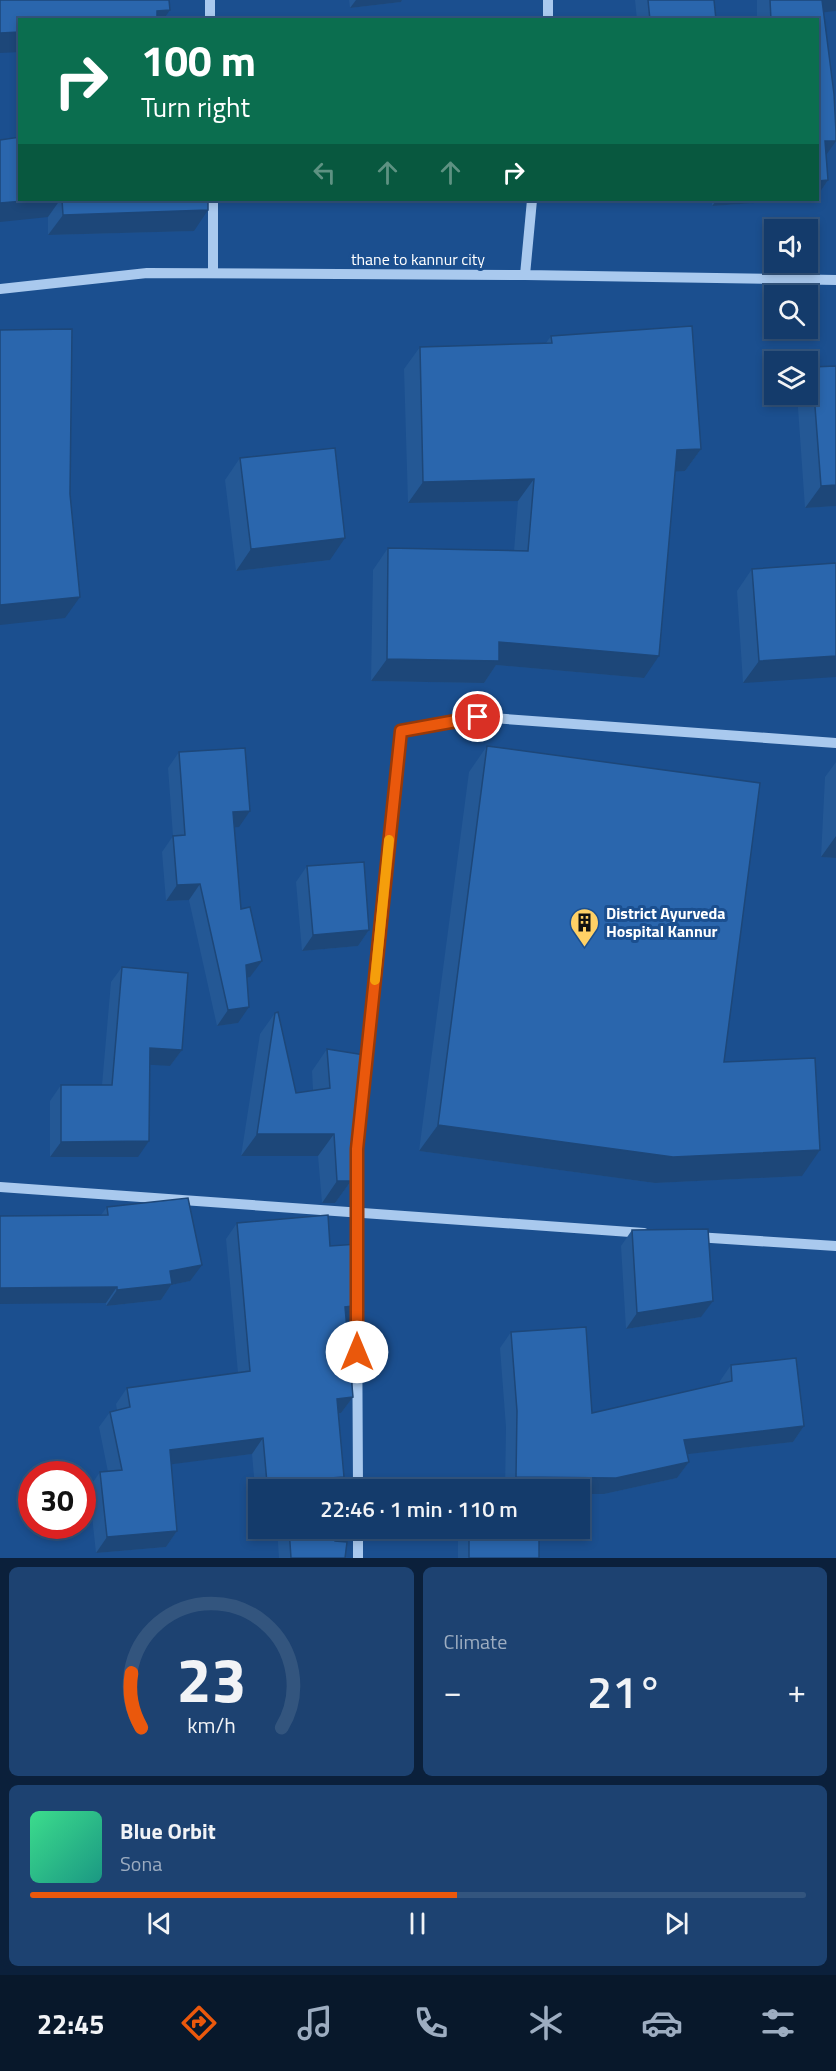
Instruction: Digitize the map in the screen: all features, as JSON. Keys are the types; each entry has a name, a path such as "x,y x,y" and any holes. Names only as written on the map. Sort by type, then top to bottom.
{"street":[{"path":"210,0 210,18"},
{"path":"548,0 548,18"},
{"path":"213,201 213,273"},
{"path":"525,275 532,201"},
{"name":"thane to kannur city","path":"0,289 147,273 525,275 836,280"},
{"path":"364,1077 401,731 478,717 836,743"},
{"path":"357,1274 357,1149 360,1113"},
{"path":"0,1187 661,1234"},
{"path":"684,1236 836,1246"},
{"path":"357,1286 358,1479"},
{"path":"358,1539 358,1558"}],"building":[{"path":"0,0 169,0 170,10 157,11 157,18 18,18 18,32 0,33"},
{"path":"648,0 714,0 716,18 650,18"},
{"path":"770,0 822,0 834,94 836,132 836,141 825,141 828,180 819,181 819,18 771,18"},
{"path":"18,137 18,201 23,201 0,203 0,140"},
{"path":"62,201 208,201 208,210 63,215"},
{"path":"692,326 701,449 677,450 659,656 499,642 499,661 387,659 388,548 528,551 534,479 423,482 420,347 552,343 551,336"},
{"path":"72,329 70,494 80,597 0,605 0,330"},
{"path":"836,366 836,485 821,486 815,405 818,405 818,367"},
{"path":"335,448 345,538 251,549 240,458"},
{"path":"836,563 836,656 759,661 752,569"},
{"name":"District Ayurveda Hospital Kannur","path":"487,746 760,783 724,1062 815,1058 820,1150 673,1157 438,1125"},
{"path":"245,748 250,811 233,812 241,909 250,907 262,961 246,965 249,1007 228,1010 200,884 177,885 173,836 185,835 179,752"},
{"path":"364,862 369,930 313,935 307,866"},
{"path":"122,967 188,973 182,1050 150,1048 149,1141 61,1142 61,1085 112,1085"},
{"path":"278,1012 296,1093 330,1088 327,1049 371,1056 351,1181 337,1181 334,1134 257,1134 275,1013"},
{"path":"188,1198 202,1265 170,1271 172,1284 117,1290 117,1287 0,1288 0,1216 108,1215 107,1207"},
{"path":"328,1215 330,1246 358,1244 361,1305 345,1307 353,1397 337,1399 344,1477 267,1479 263,1438 170,1450 177,1531 107,1537 100,1472 122,1470 110,1412 130,1407 127,1388 250,1371 237,1223"},
{"path":"708,1229 713,1301 637,1313 632,1230"},
{"path":"586,1327 592,1413 732,1381 731,1365 796,1358 804,1426 684,1440 689,1462 616,1478 516,1477 517,1411 511,1332"},
{"path":"290,1539 335,1539 335,1541 347,1542 345,1558 291,1558"},
{"path":"469,1539 539,1539 539,1558 469,1558"}],"slow traffic":[{"path":"375,980 389,840"}],"place":[{"name":"District Ayurveda Hospital Kannur","path":"585,948"}],"route":[{"path":"357,1352 357,1149 401,731 478,717"}]}
